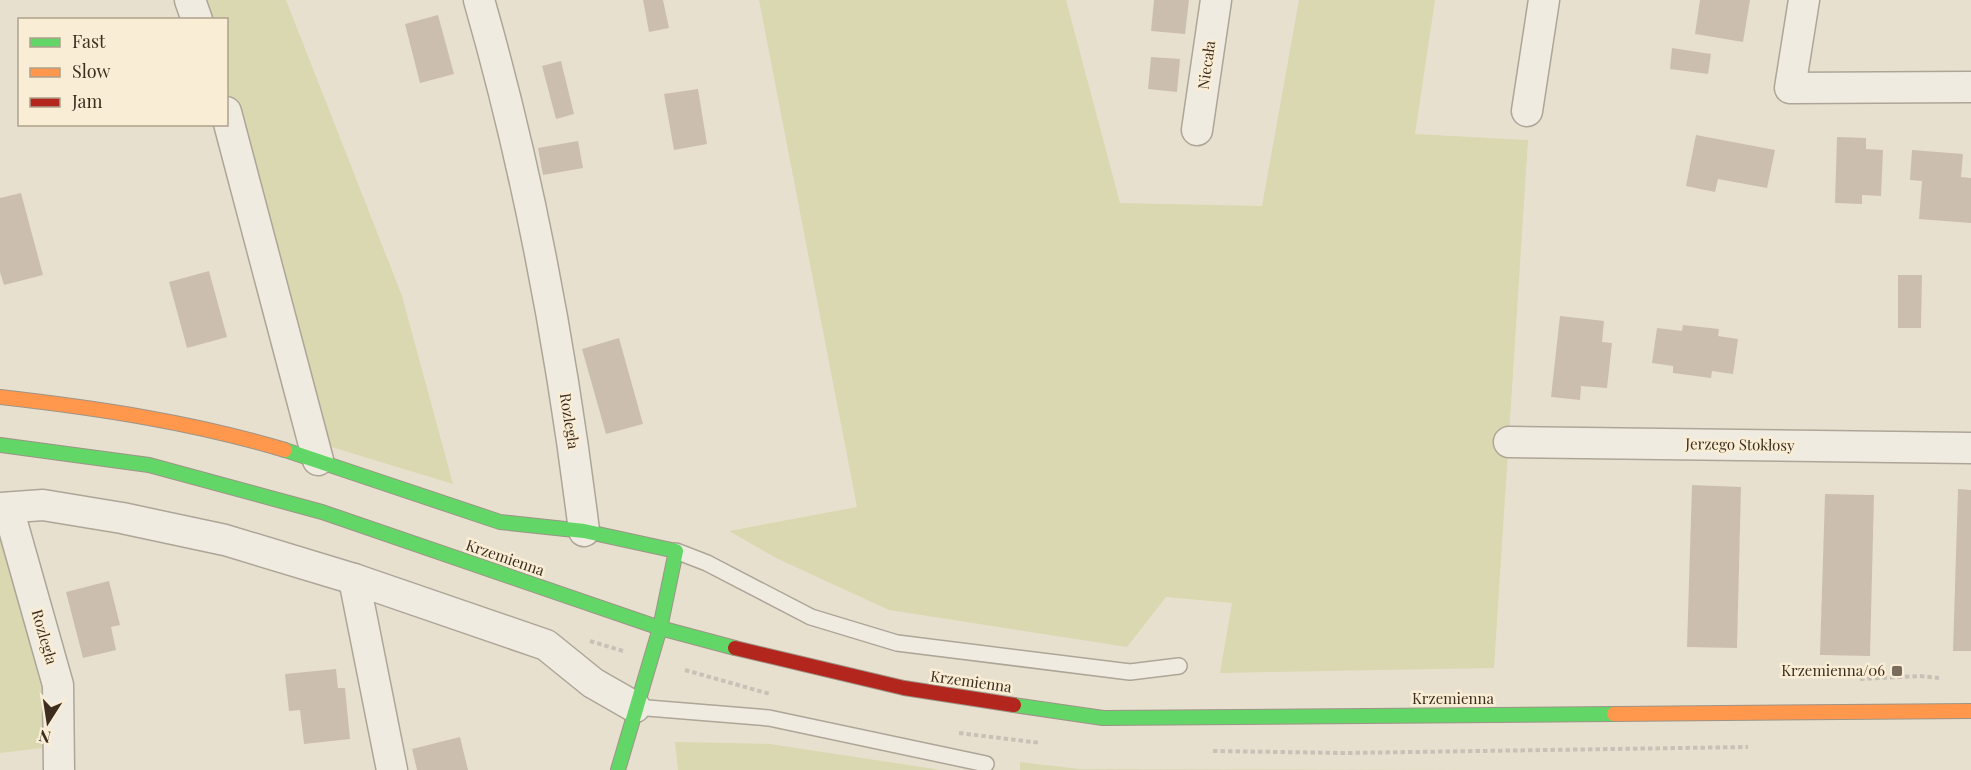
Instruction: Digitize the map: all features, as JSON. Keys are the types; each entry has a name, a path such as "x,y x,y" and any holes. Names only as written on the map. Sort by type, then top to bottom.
{"main road":[{"path":"0,397 108,409 209,428 318,460 500,522 584,531 676,551 665,594 660,628 618,770"},
{"name":"Krzemienna","path":"0,445 149,465 322,512 660,628 763,656 904,688 1103,718 1971,711"}],"street":[{"path":"190,0 196,18"},
{"name":"Rozległa","path":"479,0 502,80 535,220 573,444 584,531"},
{"name":"Niecała","path":"1197,130 1216,0"},
{"path":"1527,111 1544,0"},
{"path":"1804,0 1790,88 1971,87"},
{"path":"228,120 318,460"},
{"name":"Jerzego Stokłosy","path":"1509,442 1971,448"},
{"path":"4,508 43,505 122,518 225,540 354,579 546,645 593,683 635,707"},
{"name":"Rozległa","path":"4,508 58,685 59,770"},
{"path":"354,579 392,770"}],"lane":[{"path":"676,551 707,563 811,617 897,643 1130,672 1179,666"},
{"path":"635,707 769,718 986,764"}],"path":[{"path":"1854,681 1863,678 1920,676 1950,679"}],"green space":[{"path":"199,0 286,0 402,296 453,484 325,445 228,100 228,18 205,18"},
{"path":"759,0 1066,0 1120,203 1262,206 1299,0 1435,0 1415,134 1528,140 1494,668 1220,673 1232,603 1166,597 1127,647 889,610 776,558 729,531 857,507"},
{"path":"0,533 46,705 42,748 0,753"},
{"path":"675,742 770,744 941,770 678,770"},
{"path":"1020,762 1080,769 1474,770 1020,770"}],"building":[{"path":"643,0 663,0 669,28 649,32"},
{"path":"1154,0 1189,0 1185,34 1151,31"},
{"path":"1700,0 1750,0 1743,42 1695,34"},
{"path":"438,15 454,74 420,83 405,24"},
{"path":"1672,48 1711,54 1708,74 1670,69"},
{"path":"1151,57 1180,59 1177,92 1148,89"},
{"path":"561,61 574,114 556,119 542,66"},
{"path":"698,89 707,144 674,150 664,94"},
{"path":"1696,135 1775,150 1767,188 1718,179 1715,192 1686,186"},
{"path":"1837,137 1866,138 1866,149 1883,150 1881,196 1862,195 1862,204 1835,203"},
{"path":"578,141 583,168 543,175 538,148"},
{"path":"1912,150 1963,154 1961,177 1971,178 1971,223 1919,219 1922,181 1910,180"},
{"path":"21,193 43,275 4,285 0,272 0,198"},
{"path":"209,271 227,337 187,348 169,282"},
{"path":"1898,275 1922,275 1921,328 1898,328"},
{"path":"1560,316 1604,321 1602,342 1612,343 1607,388 1581,386 1580,400 1551,397"},
{"path":"1683,325 1719,329 1718,336 1738,339 1733,374 1712,371 1711,378 1673,373 1673,366 1652,363 1657,328 1682,331"},
{"path":"619,338 643,424 606,434 582,349"},
{"path":"1692,485 1741,487 1737,648 1687,647"},
{"path":"1958,489 1971,490 1971,651 1953,651"},
{"path":"1825,494 1874,495 1870,656 1820,655"},
{"path":"109,581 120,625 111,627 116,650 83,658 66,592"},
{"path":"336,669 338,688 345,688 350,739 304,744 300,710 289,711 285,674"},
{"path":"460,737 468,770 417,770 412,749"}],"traffic: fast":[{"path":"0,445 149,465 322,512 660,628 735,648"},
{"path":"285,450 500,522 584,531 676,551 660,628 618,770"},
{"path":"1014,705 1103,718 1614,714"}],"traffic: slow":[{"path":"0,397 144,417 214,431 285,450"},
{"path":"1614,714 1971,711"}],"traffic: jam":[{"path":"735,648 904,688 1014,705"}],"place":[{"name":"Krzemienna/06","path":"1897,671"}]}
